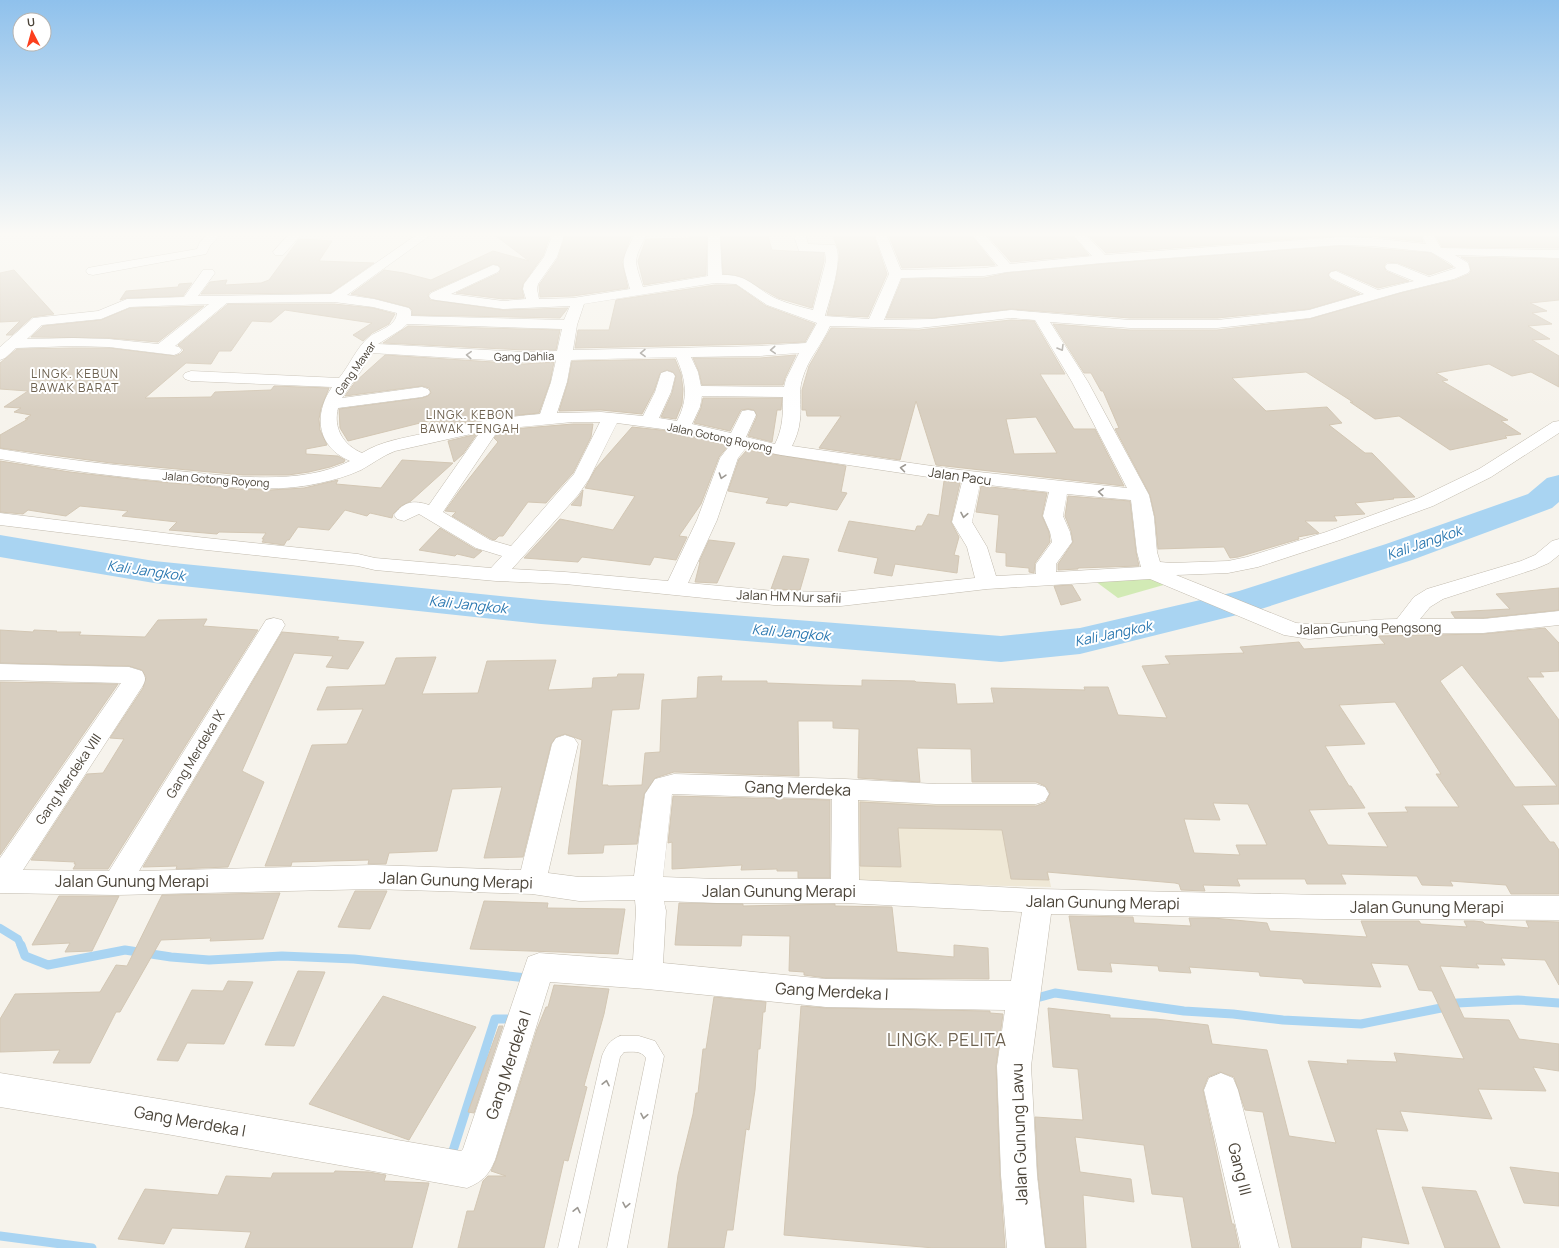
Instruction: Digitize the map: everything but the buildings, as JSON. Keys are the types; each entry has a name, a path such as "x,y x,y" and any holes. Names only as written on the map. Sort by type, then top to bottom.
{"street":[{"path":"188,300 192,294"},
{"path":"334,298 339,294"},
{"name":"Gang Mawar","path":"362,460 344,451 330,435 327,423 331,404 343,383 375,339 398,325 411,309 440,294"},
{"path":"530,294 534,303"},
{"path":"436,296 503,305 573,302 619,294"},
{"path":"757,294 774,303 821,319 875,323 931,323 991,314 1039,316 1130,324 1217,324 1310,314 1377,295"},
{"name":"Jalan Gotong Royong","path":"0,454 94,469 228,482 252,483 293,481 320,478 346,470 383,449 456,431 494,424 572,417 611,418 682,427 738,442 782,450 789,434 792,419 791,392 797,371 804,356 812,347 821,319 826,294"},
{"path":"875,323 887,294"},
{"path":"10,342 109,343 167,349 224,298"},
{"path":"0,356 10,342 38,321 101,315 127,303 224,298 334,298 411,309 570,325"},
{"path":"547,419 559,382 570,325 576,310 577,305 573,302"},
{"path":"1039,316 1060,347 1075,373 1140,495 1156,573 1171,569 1228,567 1251,563 1333,536 1426,502 1485,473 1559,426"},
{"name":"Gang Dahlia","path":"367,348 524,357 765,350 812,347"},
{"path":"681,352 690,370 695,391 689,415 682,427"},
{"path":"191,376 343,383"},
{"path":"649,422 663,392 667,376"},
{"path":"695,391 791,392"},
{"path":"331,404 422,392"},
{"path":"674,589 707,520 728,458 738,442 748,415"},
{"path":"0,519 197,543 358,560 375,564 496,575 571,491 583,475 611,418"},
{"path":"433,513 494,424"},
{"name":"Jalan Pacu","path":"782,450 1059,488 1140,495"},
{"path":"972,477 962,522 977,547 987,583"},
{"path":"1046,579 1046,564 1062,542 1060,532 1053,516 1059,488"},
{"path":"404,515 416,507 433,513 483,544 516,554"},
{"path":"1404,626 1422,602 1435,594 1528,565 1542,559 1559,545"},
{"name":"Jalan HM Nur safii","path":"496,575 558,577 774,598 841,599 987,583 1156,573"},
{"name":"Jalan Gunung Pengsong","path":"1156,573 1292,630 1309,632 1377,626 1483,626 1559,618"},
{"name":"Gang Merdeka IX","path":"117,883 274,624"},
{"name":"Gang Merdeka VIII","path":"0,672 129,675 134,677 134,681 0,881"},
{"path":"532,882 565,744"},
{"name":"Gang Merdeka","path":"647,888 658,794 664,786 674,784 844,789 936,794 1036,794"},
{"path":"844,789 845,891"},
{"name":"Jalan Gunung Merapi","path":"0,881 117,883 374,877 532,882 579,890 647,888 717,891 845,891 1038,901 1325,907 1559,908"},
{"path":"647,888 651,911 647,975"},
{"name":"Jalan Gunung Lawu","path":"1026,1248 1019,1175 1014,1066 1033,946 1038,901"},
{"name":"Gang Merdeka I","path":"0,1090 172,1118 467,1170 476,1160 536,979 647,975 826,993 1023,1002"},
{"name":"Gang III","path":"1221,1090 1260,1248"}],"lane":[{"path":"568,1248 611,1056 620,1044 639,1044 649,1047 655,1056 617,1248"}],"shaded area":[{"path":"854,793 1034,798 1051,887 857,882"}],"green space":[{"path":"1091,578 1152,578 1167,584 1118,598"}],"waterway":[{"name":"Kali Jangkok","path":"0,546 154,572 541,612 1001,649 1080,641 1248,601 1399,552 1540,501 1559,485"},
{"path":"0,928 18,939 21,946"},
{"path":"21,945 25,956 48,965 125,950 171,957 209,960 282,956 354,959 527,978"},
{"path":"1033,999 1055,993 1184,1011 1233,1014 1283,1020 1361,1024 1441,1008 1457,1003 1518,1000 1559,1003"},
{"path":"451,1157 495,1019 513,1019 514,1017"},
{"path":"0,1236 92,1248"}],"district":[{"name":"LINGK. KEBUN BAWAK BARAT","path":"75,380"},
{"name":"LINGK. KEBON BAWAK TENGAH","path":"470,421"},
{"name":"LINGK. PELITA","path":"947,1039"}]}
